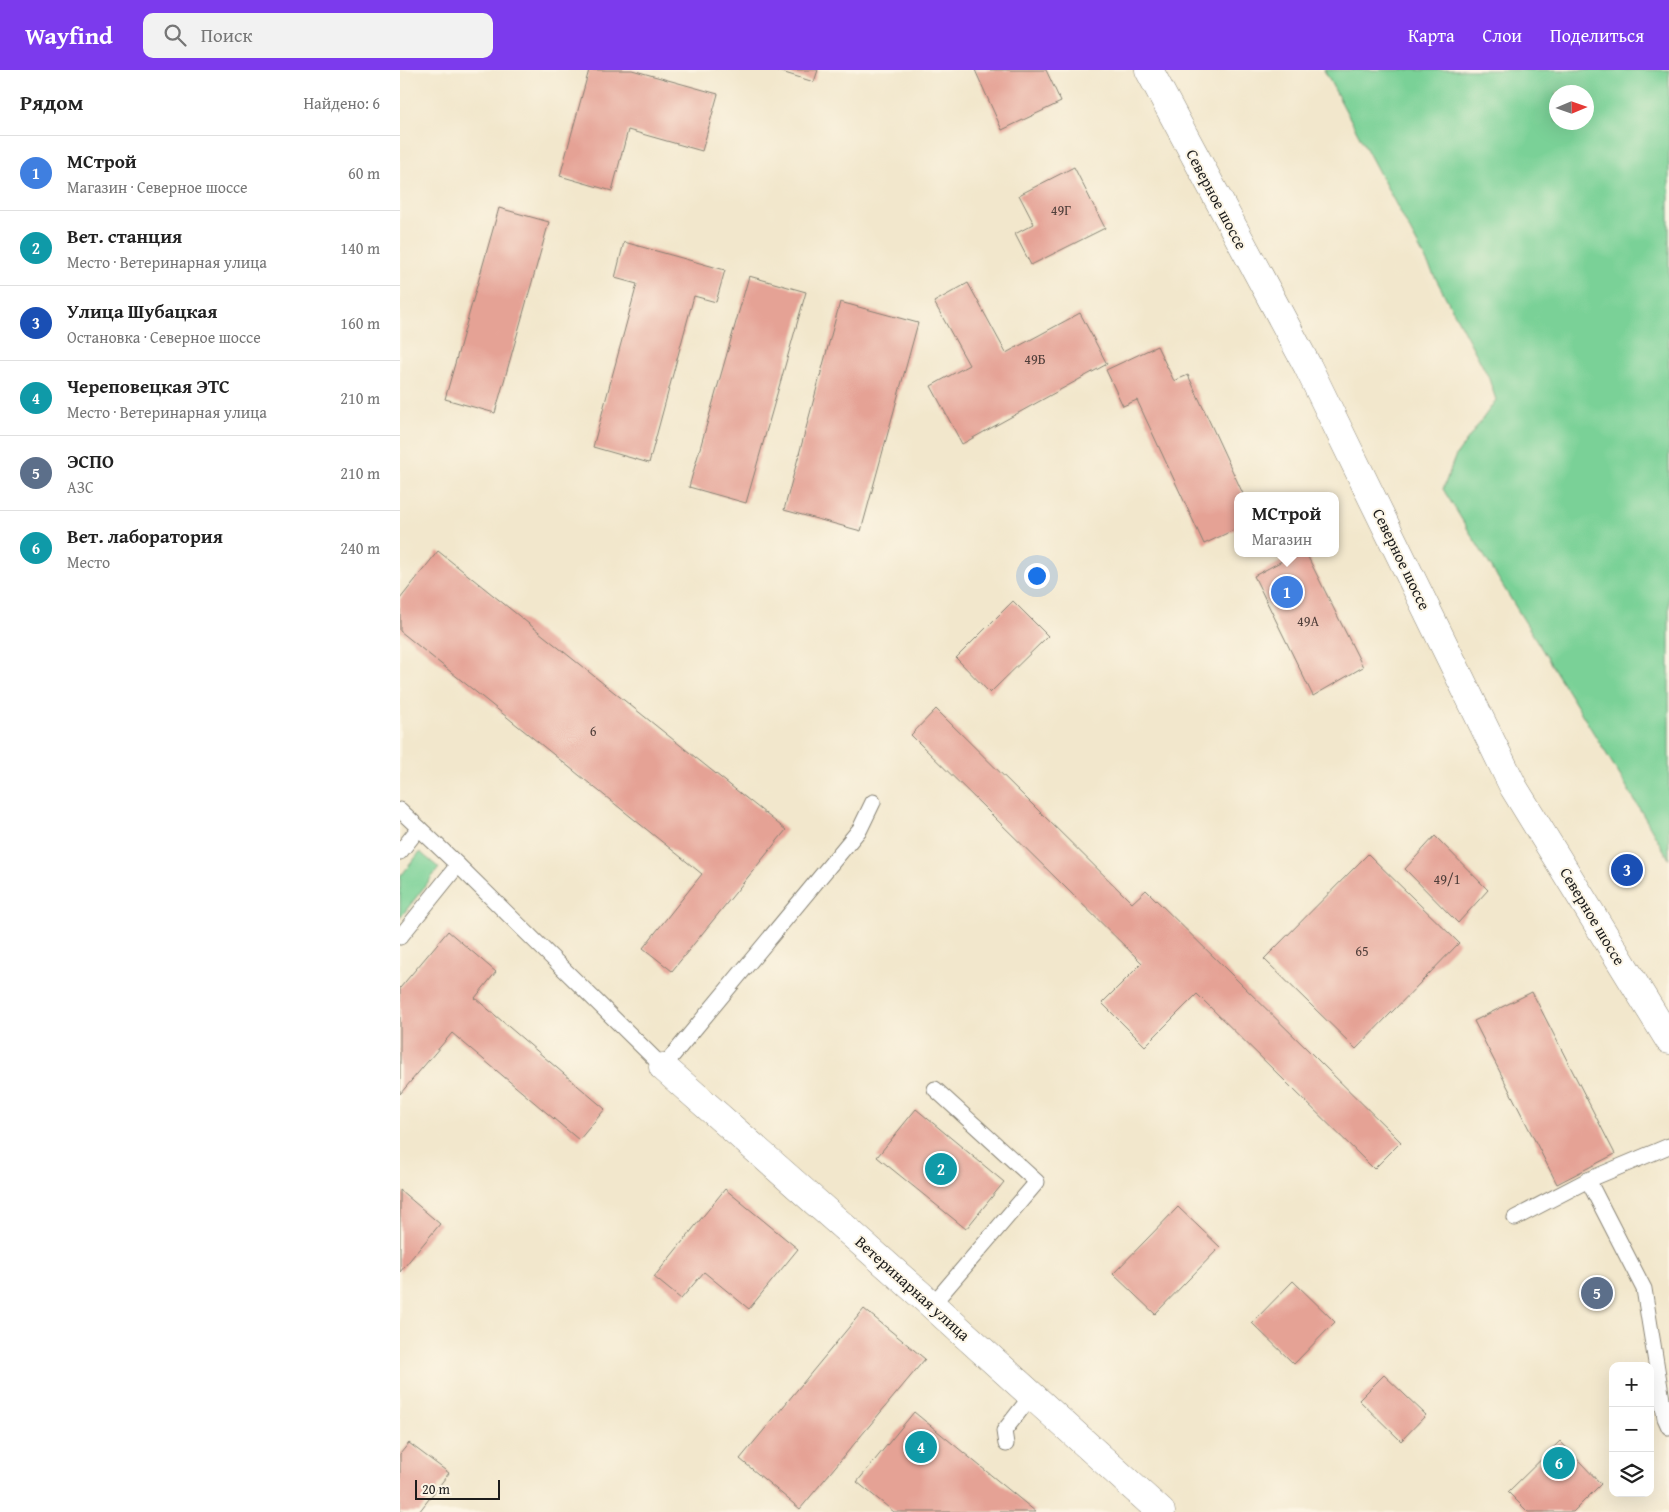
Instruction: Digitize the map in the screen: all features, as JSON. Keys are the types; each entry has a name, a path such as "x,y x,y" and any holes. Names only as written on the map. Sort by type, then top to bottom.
{"main road":[{"name":"Северное шоссе","path":"1149,70 1308,367 1514,788 1669,1040"},
{"name":"Ветеринарная улица","path":"663,1067 932,1305 1161,1512"}],"lane":[{"path":"400,810 663,1067 860,830 873,802"},
{"path":"400,852 419,828"},
{"path":"400,937 458,865"},
{"path":"932,1305 1037,1182 935,1089"},
{"path":"1515,1218 1588,1180 1669,1146"},
{"path":"1588,1180 1644,1289 1665,1418 1669,1427"},
{"path":"1006,1444 1004,1431 1032,1395"}],"green space":[{"path":"1324,70 1669,70 1669,859 1625,784 1443,489 1455,457 1496,400 1488,376"},
{"path":"420,852 439,868 400,918 400,877"}],"building":[{"path":"589,70 632,70 718,94 702,151 628,130 612,191 560,176"},
{"path":"775,70 818,70 814,82"},
{"path":"975,70 1046,70 1061,102 1002,130"},
{"path":"1074,167 1105,228 1031,265 1015,234 1034,224 1019,195"},
{"path":"499,208 549,222 495,413 445,399"},
{"path":"624,242 725,270 716,302 694,296 649,463 593,447 637,284 615,278"},
{"path":"749,276 806,292 746,503 689,487"},
{"path":"968,283 1006,353 1080,313 1107,364 962,444 931,386 969,365 934,302"},
{"path":"840,302 918,323 861,531 784,510"},
{"path":"1157,346 1174,381 1188,375 1242,492 1234,492 1234,530 1204,544 1137,400 1123,406 1106,370"},
{"path":"438,551 786,830 672,971 643,948 702,874 400,631 400,599"},
{"path":"1290,557 1308,557 1363,667 1313,696 1254,576"},
{"path":"1013,601 1048,636 990,693 956,658"},
{"path":"936,709 1132,903 1146,890 1401,1142 1374,1169 1197,994 1145,1046 1102,1003 1142,963 911,735"},
{"path":"1435,836 1488,890 1458,923 1405,869"},
{"path":"1368,854 1459,943 1356,1049 1264,959"},
{"path":"448,931 496,972 475,998 605,1109 579,1140 452,1033 400,1094 400,988"},
{"path":"1532,992 1615,1154 1557,1184 1474,1021"},
{"path":"916,1109 1004,1182 966,1229 877,1157"},
{"path":"725,1189 798,1249 749,1309 704,1272 681,1299 654,1277"},
{"path":"400,1190 440,1224 400,1272"},
{"path":"1178,1207 1220,1247 1155,1314 1113,1274"},
{"path":"1293,1281 1335,1322 1294,1364 1252,1323"},
{"path":"864,1309 925,1359 800,1509 740,1459"},
{"path":"1384,1375 1426,1415 1401,1441 1359,1400"},
{"path":"914,1412 1036,1512 894,1512 857,1482"},
{"path":"1560,1441 1601,1484 1573,1512 1528,1512 1508,1492"},
{"path":"409,1443 449,1473 419,1512 400,1512 400,1454"}],"place":[{"name":"МСтрой","path":"1287,592"},
{"name":"Улица Шубацкая","path":"1627,870"},
{"name":"Вет. станция","path":"941,1169"},
{"name":"ЭСПО","path":"1597,1293"},
{"name":"Череповецкая ЭТС","path":"921,1447"},
{"name":"Вет. лаборатория","path":"1559,1463"}]}
